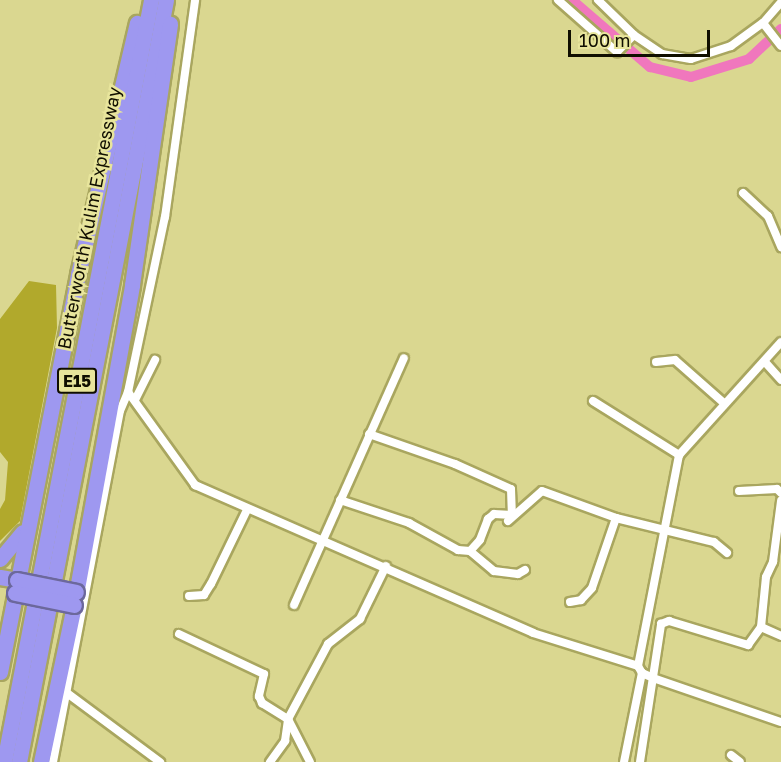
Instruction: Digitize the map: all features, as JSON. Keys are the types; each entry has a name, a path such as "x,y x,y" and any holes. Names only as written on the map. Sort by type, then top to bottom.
{"highway":[{"path":"0,672 11,588 28,523 78,274 143,0"},
{"name":"Butterworth Kulim Expressway","path":"4,762 151,0"},
{"name":"Butterworth Kulim Expressway","path":"19,762 166,0"},
{"path":"41,762 75,598 132,285 173,0"},
{"path":"0,558 18,542 28,523"},
{"path":"0,577 11,588 75,598"},
{"path":"0,625 0,664"}],"street":[{"path":"53,762 120,411 128,392 165,217 195,0"},
{"path":"558,0 617,52 632,37"},
{"path":"598,0 632,37 662,54 691,59 731,46 764,26 781,2"},
{"path":"764,26 778,43"},
{"path":"743,193 768,216 781,247"},
{"path":"624,762 663,528 679,455 781,342"},
{"path":"294,605 324,543 340,500 404,358"},
{"path":"135,400 155,360"},
{"path":"656,362 675,360 724,403"},
{"path":"765,362 781,380"},
{"path":"128,392 195,485 324,543 386,566 533,633 640,669 653,678 781,722"},
{"path":"593,401 679,455"},
{"path":"369,434 511,489 510,518"},
{"path":"739,491 777,489 781,493"},
{"path":"510,518 542,490 616,518 714,542 727,553"},
{"path":"340,500 410,523 458,550 470,551 495,571 518,574 525,570"},
{"path":"640,762 659,630 664,622 748,645 761,627 766,577 777,560 781,501"},
{"path":"189,596 204,595 223,566 247,510"},
{"path":"470,551 480,540 488,519 494,514 510,518"},
{"path":"570,602 581,600 592,588 616,518"},
{"path":"270,762 285,741 288,719 333,637 351,630 360,619 386,566"},
{"path":"761,627 781,636"},
{"path":"179,634 264,674 259,696 262,703 288,719 310,762"},
{"path":"67,693 160,762"},
{"path":"731,755 740,762"}],"shaded area":[{"path":"29,281 56,285 57,328 20,521 0,541 0,509 5,500 8,462 0,452 0,319"}],"waterway":[{"path":"572,0 650,67 691,77 749,59 781,29"}]}
